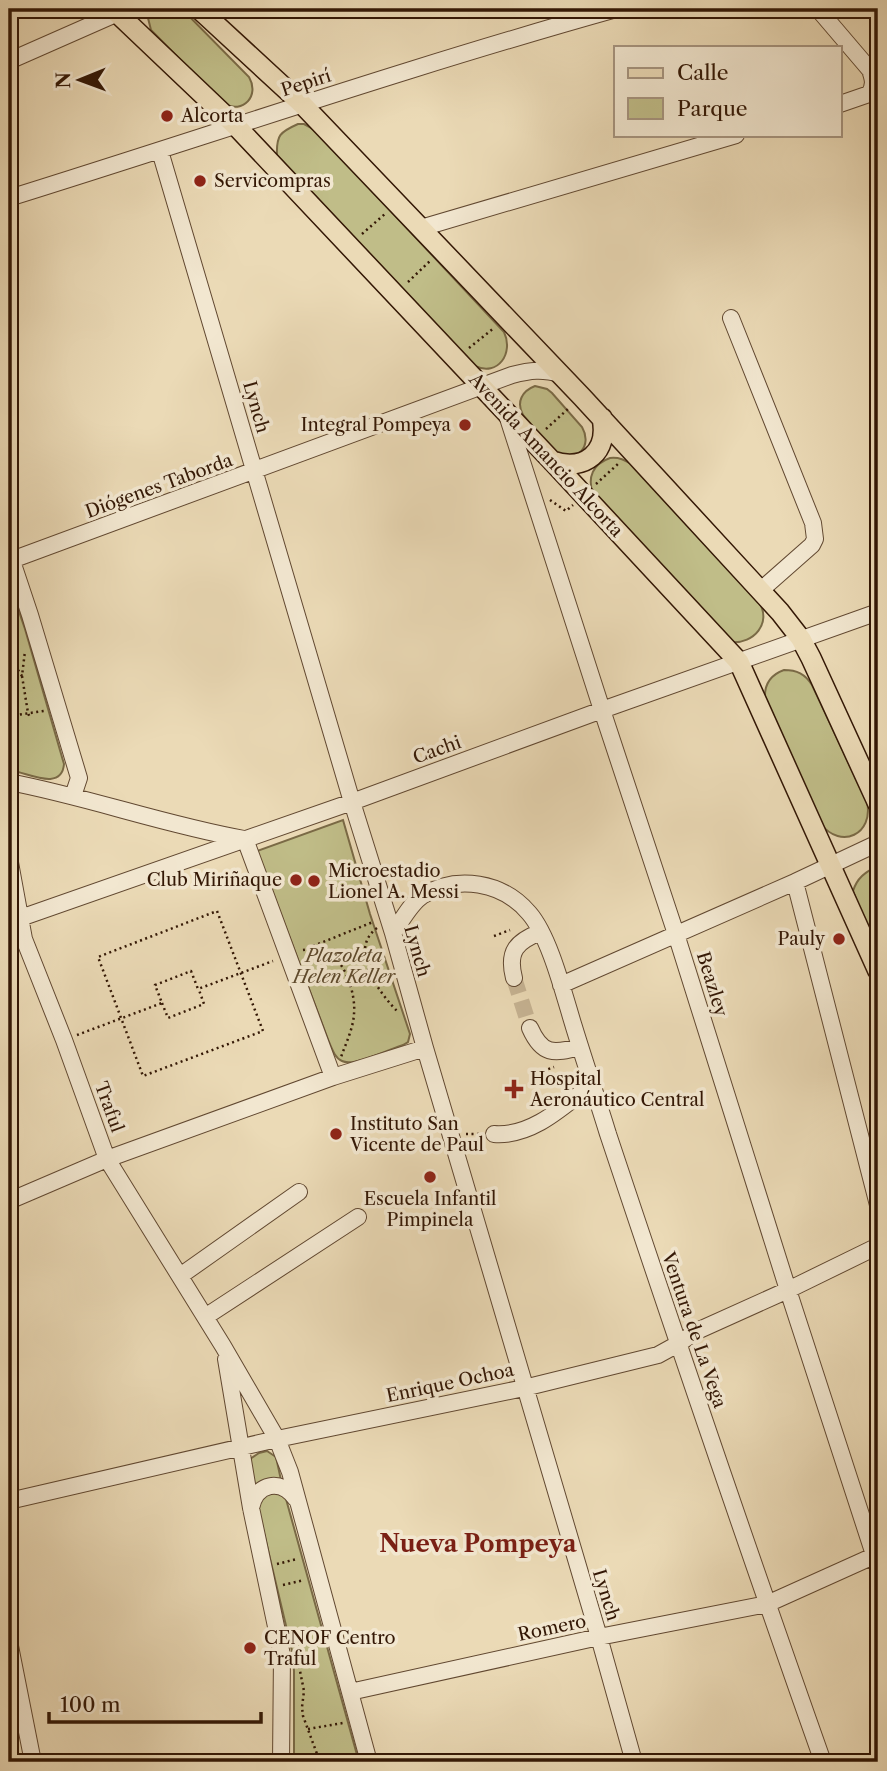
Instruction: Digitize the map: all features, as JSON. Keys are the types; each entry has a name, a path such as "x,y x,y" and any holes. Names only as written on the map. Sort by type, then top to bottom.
{"main road":[{"path":"199,9 302,104 561,374 780,612 802,639 878,804"},
{"name":"Avenida Amancio Alcorta","path":"119,10 236,126 739,662 878,971"},
{"path":"552,461 573,465 592,457 603,439 602,418"}],"street":[{"name":"Pepirí","path":"9,198 160,151 563,16 616,9"},
{"path":"818,9 870,70 873,80 870,94 842,103"},
{"path":"9,61 119,10"},
{"path":"421,228 733,136"},
{"name":"Lynch","path":"160,151 634,1762"},
{"path":"731,318 813,523 815,539 812,545 761,590"},
{"name":"Diógenes Taborda","path":"10,558 524,372 544,370 561,374"},
{"name":"Beazley","path":"507,413 877,1559"},
{"path":"10,558 79,778 73,796"},
{"name":"Cachi","path":"14,920 352,802 878,612"},
{"path":"9,782 73,796 210,833 245,839 333,1077"},
{"path":"561,985 878,843"},
{"name":"Traful","path":"9,858 14,920 64,1040 107,1159 223,1346 277,1439 290,1472 369,1762"},
{"path":"795,882 878,1205"},
{"name":"Ventura de La Vega","path":"389,924 408,912 421,897 443,887 466,883 488,885 507,894 528,911 541,932 561,985 678,1344 823,1762"},
{"path":"514,978 512,964 517,947 523,940 541,932"},
{"path":"530,1028 536,1041 545,1049 558,1052 580,1048"},
{"path":"9,1201 107,1159 333,1077 423,1041"},
{"path":"494,1134 516,1133 539,1122 592,1084"},
{"path":"180,1276 299,1192"},
{"path":"205,1317 358,1217"},
{"name":"Enrique Ochoa","path":"9,1501 277,1439 524,1388 658,1355 697,1331 878,1246"},
{"name":"Traful","path":"223,1346 251,1508 282,1655 281,1762"},
{"path":"251,1508 258,1493 272,1486 284,1488 296,1499"},
{"name":"Romero","path":"349,1692 599,1637 767,1604 877,1559"},
{"path":"9,1641 33,1762"}],"path":[{"path":"349,246 397,203"},
{"path":"395,294 442,250"},
{"path":"456,359 506,318"},
{"path":"533,441 582,397"},
{"path":"25,649 22,676 30,718"},
{"path":"9,656 22,676"},
{"path":"9,716 58,708"},
{"path":"217,911 241,973 262,1031 143,1076 98,957 217,911"},
{"path":"389,924 373,931 368,937 364,947 365,958 370,973 389,1002 423,1041"},
{"path":"333,1077 352,1027 353,989 343,969 326,951 301,950 389,924"},
{"path":"494,936 502,933"},
{"path":"198,989 288,955"},
{"path":"191,971 198,989 204,1004 168,1018 155,985 191,971"},
{"path":"64,1040 162,1003"},
{"path":"538,1073 547,1070"},
{"path":"449,1129 461,1134 494,1134"},
{"path":"275,1564 300,1558"},
{"path":"280,1586 306,1579"},
{"path":"295,1651 304,1691 304,1721 320,1762"},
{"path":"304,1721 309,1717"},
{"path":"307,1730 343,1723"}],"green space":[{"path":"152,9 182,9 249,77 252,91 248,101 237,107 224,104 151,30 148,18"},
{"path":"298,124 315,130 504,332 507,348 497,366 483,369 475,366 277,156 280,135"},
{"path":"535,386 552,393 582,427 586,441 577,455 571,457 557,454 523,415 520,406 522,398"},
{"path":"610,458 622,459 633,465 759,602 762,624 753,636 747,640 731,642 593,494 593,472 599,464"},
{"path":"9,595 16,603 25,629 64,764 62,772 53,779 18,772 12,763 9,740"},
{"path":"784,670 800,673 812,685 867,802 866,823 854,835 838,836 821,824 765,699 769,681"},
{"name":"Plazoleta Helen Keller","path":"343,820 370,914 410,1034 408,1042 403,1045 355,1062 342,1061 331,1048 257,851"},
{"path":"878,867 878,956 853,891 862,876"},
{"path":"267,1451 276,1457 281,1480 254,1488 250,1459"},
{"path":"270,1492 280,1493 286,1499 359,1762 294,1762 292,1651 258,1508 261,1497"}],"tunnel":[{"path":"514,978 530,1028"}],"place":[{"name":"Alcorta","path":"167,116"},
{"name":"Servicompras","path":"200,181"},
{"name":"Integral Pompeya","path":"465,425"},
{"name":"Club Miriñaque","path":"296,880"},
{"name":"Microestadio Lionel A. Messi","path":"314,881"},
{"name":"Pauly","path":"839,939"},
{"name":"Hospital Aeronáutico Central","path":"514,1089"},
{"name":"Instituto San Vicente de Paul","path":"336,1134"},
{"name":"Escuela Infantil Pimpinela","path":"430,1177"},
{"name":"CENOF Centro Traful","path":"250,1648"}],"district":[{"name":"Nueva Pompeya","path":"478,1543"}]}
